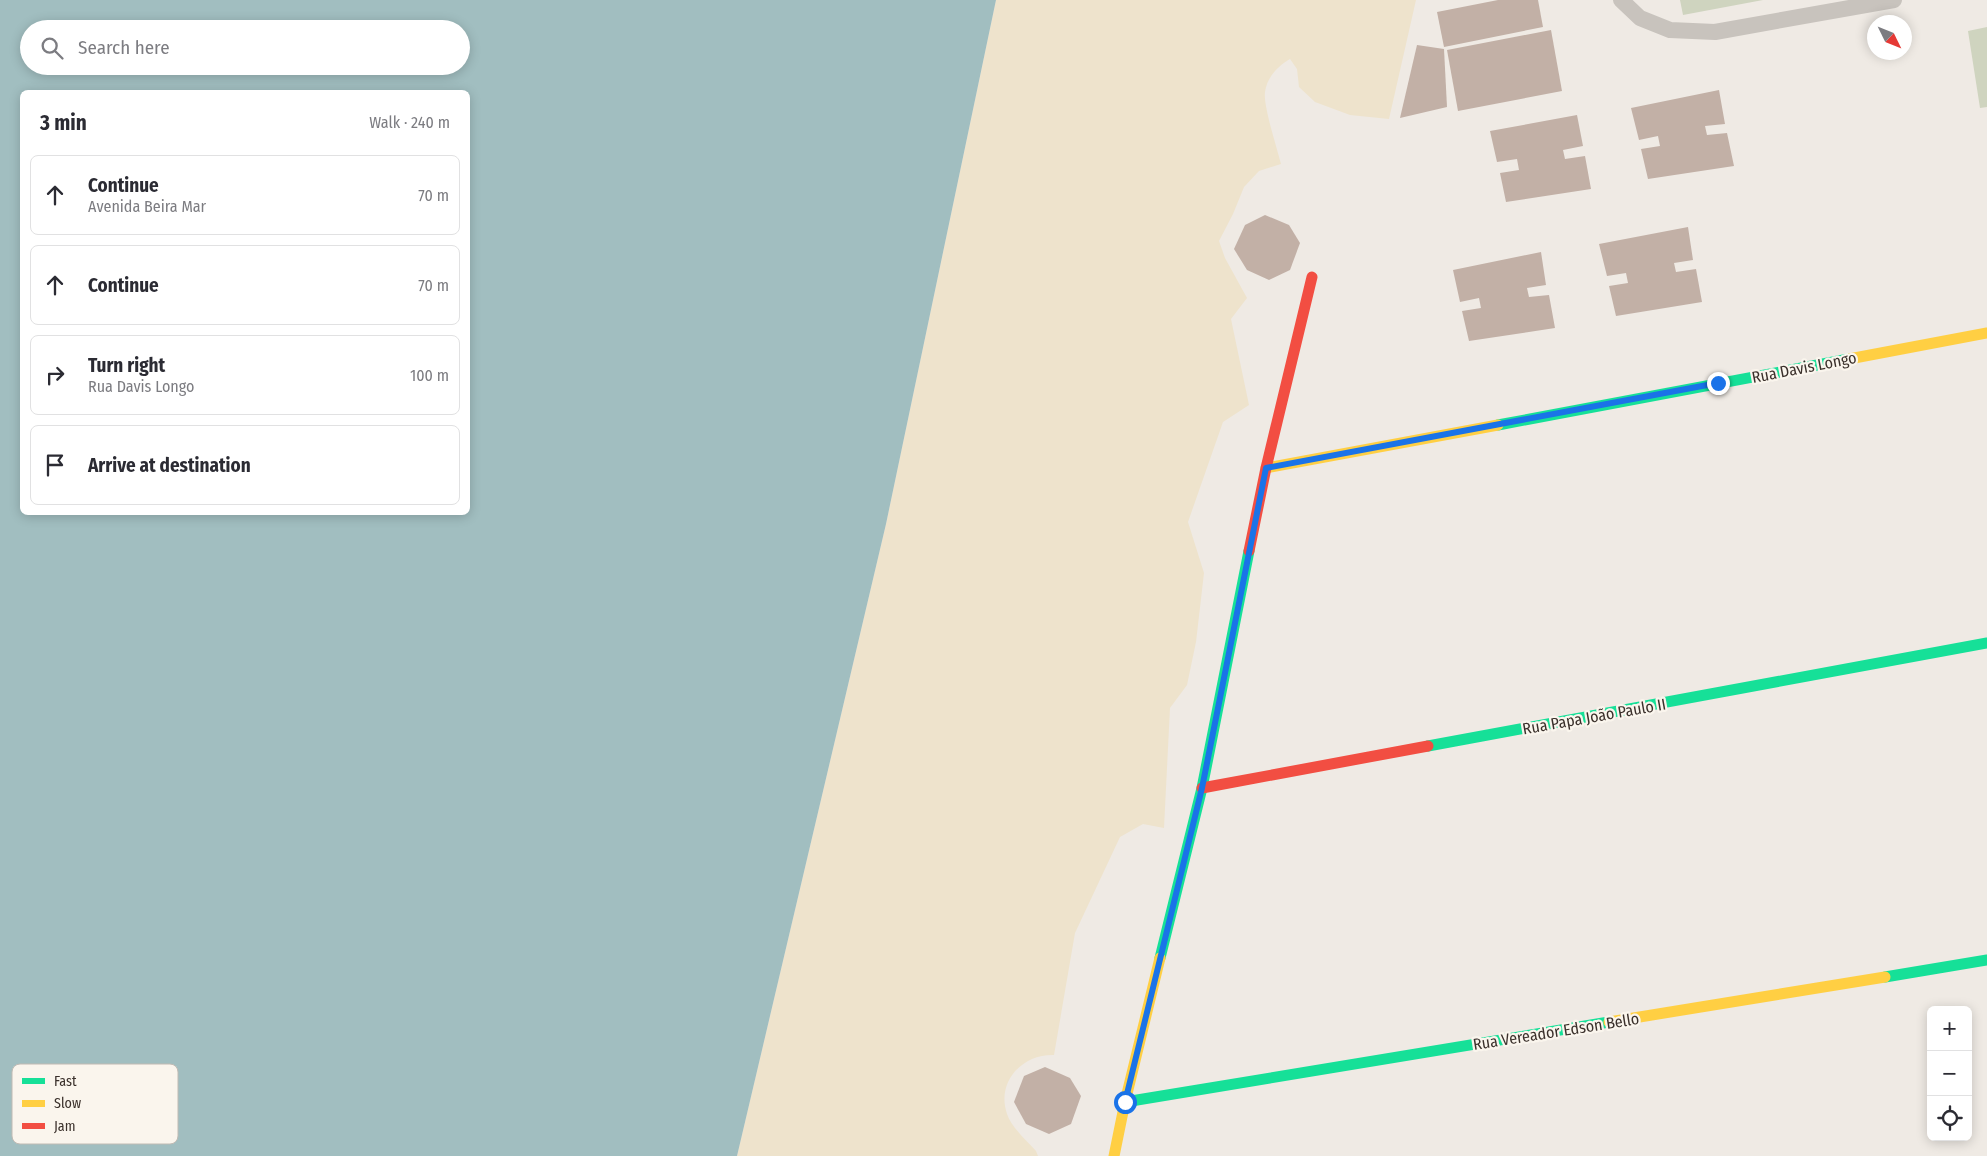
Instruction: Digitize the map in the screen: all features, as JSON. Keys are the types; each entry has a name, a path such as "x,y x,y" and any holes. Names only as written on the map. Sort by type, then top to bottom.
{"street":[{"path":"1114,1156 1125,1102 1202,788 1266,468 1312,278"},
{"name":"Rua Davis Longo","path":"1266,468 1987,333"},
{"name":"Rua Papa João Paulo II","path":"1202,788 1987,643"},
{"name":"Rua Vereador Edson Bello","path":"1125,1102 1987,960"}],"lane":[{"path":"1622,0 1640,18 1670,30 1715,32 1894,0"}],"green space":[{"path":"1680,0 1763,0 1683,15"},
{"path":"1987,27 1987,107 1980,108 1968,31"}],"sand":[{"path":"996,0 1416,0 1389,119 1350,115 1315,102 1299,87 1297,69 1290,59 1274,72 1266,87 1266,106 1281,164 1259,171 1244,187 1219,241 1225,258 1247,298 1231,319 1249,405 1223,422 1188,522 1204,573 1196,642 1187,685 1170,708 1164,828 1143,824 1120,837 1075,933 1054,1055 1032,1059 1022,1065 1014,1072 1005,1091 1005,1102 1009,1119 1036,1151 1038,1156 737,1156 886,524"}],"water":[{"path":"0,0 996,0 886,524 737,1156 0,1156"}],"building":[{"path":"1498,0 1538,0 1543,27 1444,47 1437,12"},
{"path":"1551,30 1562,91 1458,111 1447,50"},
{"path":"1417,45 1444,49 1447,107 1400,118"},
{"path":"1719,90 1725,124 1705,126 1707,135 1727,133 1734,166 1648,179 1641,149 1660,146 1658,136 1639,140 1631,108"},
{"path":"1577,115 1583,146 1563,150 1565,159 1585,156 1591,189 1506,202 1500,173 1519,170 1517,159 1497,162 1490,131"},
{"path":"1265,215 1289,225 1300,243 1290,270 1269,280 1247,270 1234,249 1245,225"},
{"path":"1688,227 1693,260 1674,263 1676,272 1696,269 1702,302 1616,316 1609,286 1628,283 1626,273 1607,276 1599,244"},
{"path":"1541,252 1546,285 1527,288 1529,297 1549,295 1555,328 1469,341 1462,311 1481,308 1479,298 1460,302 1453,270"},
{"path":"1045,1067 1070,1078 1081,1096 1071,1124 1049,1134 1026,1124 1014,1102 1024,1076"}],"traffic: fast":[{"path":"1498,425 1849,359"},
{"path":"1160,958 1202,788 1249,551"},
{"path":"1428,746 1987,643"},
{"path":"1885,977 1987,960"},
{"path":"1125,1102 1609,1022"}],"traffic: slow":[{"path":"1849,359 1987,333"},
{"path":"1266,468 1498,425"},
{"path":"1114,1156 1125,1102 1160,958"},
{"path":"1609,1022 1885,977"}],"traffic: jam":[{"path":"1249,551 1266,468 1312,277"},
{"path":"1202,788 1428,746"}],"route":[{"path":"1125,1102 1202,788 1266,468 1718,383"}]}
